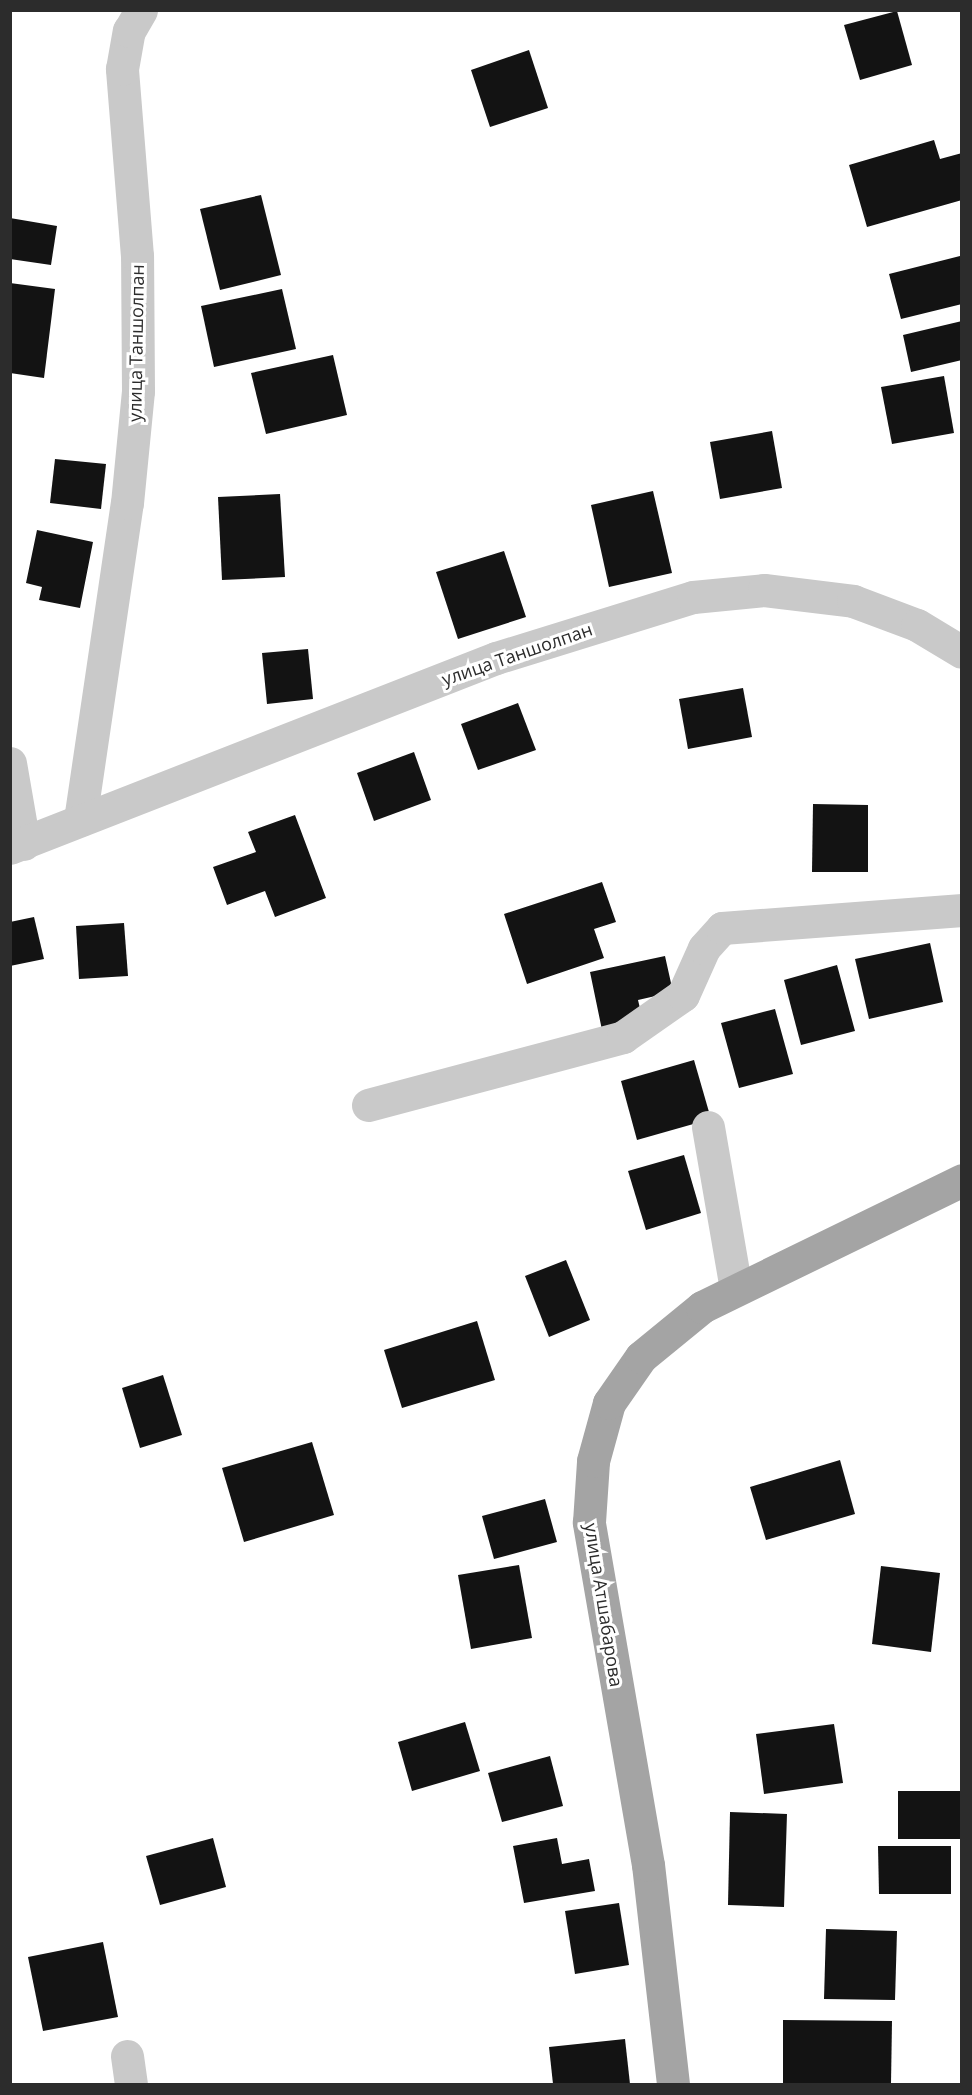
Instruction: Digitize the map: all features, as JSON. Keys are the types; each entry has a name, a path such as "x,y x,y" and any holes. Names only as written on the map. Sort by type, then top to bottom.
{"main road":[{"name":"улица Атшабарова","path":"673,2085 648,1865 589,1522 593,1461 609,1403 641,1357 702,1307 962,1180"}],"street":[{"name":"улица Таншолпан","path":"80,820 127,503 138,391 137,256 122,69 129,31 141,10"},
{"name":"улица Таншолпан","path":"17,846 496,658 693,597 764,590 853,601 917,624 962,652"},
{"path":"10,763 17,846"},
{"path":"368,1105 622,1037 683,995 704,948 722,928 962,910"},
{"path":"708,1127 736,1289"}],"building":[{"path":"897,11 912,65 860,80 844,25"},
{"path":"529,50 548,108 490,127 471,70"},
{"path":"934,140 940,159 962,153 962,200 867,227 849,165"},
{"path":"261,195 281,275 220,290 200,209"},
{"path":"10,218 57,226 51,265 10,259"},
{"path":"960,256 962,304 901,319 889,274"},
{"path":"10,283 55,289 44,378 10,373"},
{"path":"282,289 296,349 214,367 201,306"},
{"path":"962,321 962,360 911,372 903,335"},
{"path":"333,355 347,415 266,434 251,373"},
{"path":"944,376 954,433 892,444 881,387"},
{"path":"772,431 782,488 720,499 710,442"},
{"path":"55,459 106,464 101,509 50,503"},
{"path":"653,491 672,573 609,587 591,505"},
{"path":"280,494 285,577 222,580 218,497"},
{"path":"37,530 93,542 80,608 39,600 42,587 26,583"},
{"path":"504,551 526,617 458,639 436,572"},
{"path":"308,649 313,699 267,704 262,653"},
{"path":"743,688 752,737 688,749 679,699"},
{"path":"518,703 536,750 478,770 461,724"},
{"path":"414,752 431,800 374,821 357,773"},
{"path":"813,804 868,805 868,872 812,872"},
{"path":"295,815 326,898 275,917 265,891 227,905 213,867 256,852 248,832"},
{"path":"602,882 616,922 594,929 604,958 527,984 504,914"},
{"path":"34,917 44,959 10,966 10,922"},
{"path":"124,923 128,976 79,979 76,926"},
{"path":"930,943 943,1002 869,1019 855,959"},
{"path":"665,956 673,992 638,1000 643,1021 602,1030 590,972"},
{"path":"837,965 855,1031 801,1045 784,980"},
{"path":"775,1009 793,1074 739,1088 721,1023"},
{"path":"694,1060 711,1119 637,1140 621,1081"},
{"path":"684,1155 701,1213 646,1230 628,1171"},
{"path":"566,1260 590,1320 549,1337 525,1276"},
{"path":"477,1321 495,1380 402,1408 384,1350"},
{"path":"163,1375 182,1435 140,1448 122,1388"},
{"path":"312,1442 334,1515 244,1542 222,1468"},
{"path":"840,1460 855,1514 766,1540 750,1487"},
{"path":"545,1499 557,1542 494,1559 482,1516"},
{"path":"519,1565 532,1638 471,1649 458,1575"},
{"path":"881,1566 940,1573 931,1652 872,1644"},
{"path":"465,1722 480,1771 412,1791 398,1742"},
{"path":"834,1724 843,1783 764,1794 756,1734"},
{"path":"550,1756 563,1806 502,1822 488,1773"},
{"path":"898,1791 962,1791 962,1839 898,1839"},
{"path":"730,1812 787,1814 784,1907 728,1905"},
{"path":"213,1838 226,1887 160,1905 146,1856"},
{"path":"557,1838 562,1864 589,1859 595,1891 524,1903 513,1846"},
{"path":"878,1846 951,1846 951,1894 879,1894"},
{"path":"619,1903 629,1965 575,1974 565,1911"},
{"path":"826,1929 897,1931 895,2000 824,1999"},
{"path":"103,1942 118,2017 43,2031 28,1957"},
{"path":"783,2020 892,2021 891,2084 783,2084"},
{"path":"625,2039 630,2084 553,2084 549,2047"}]}
